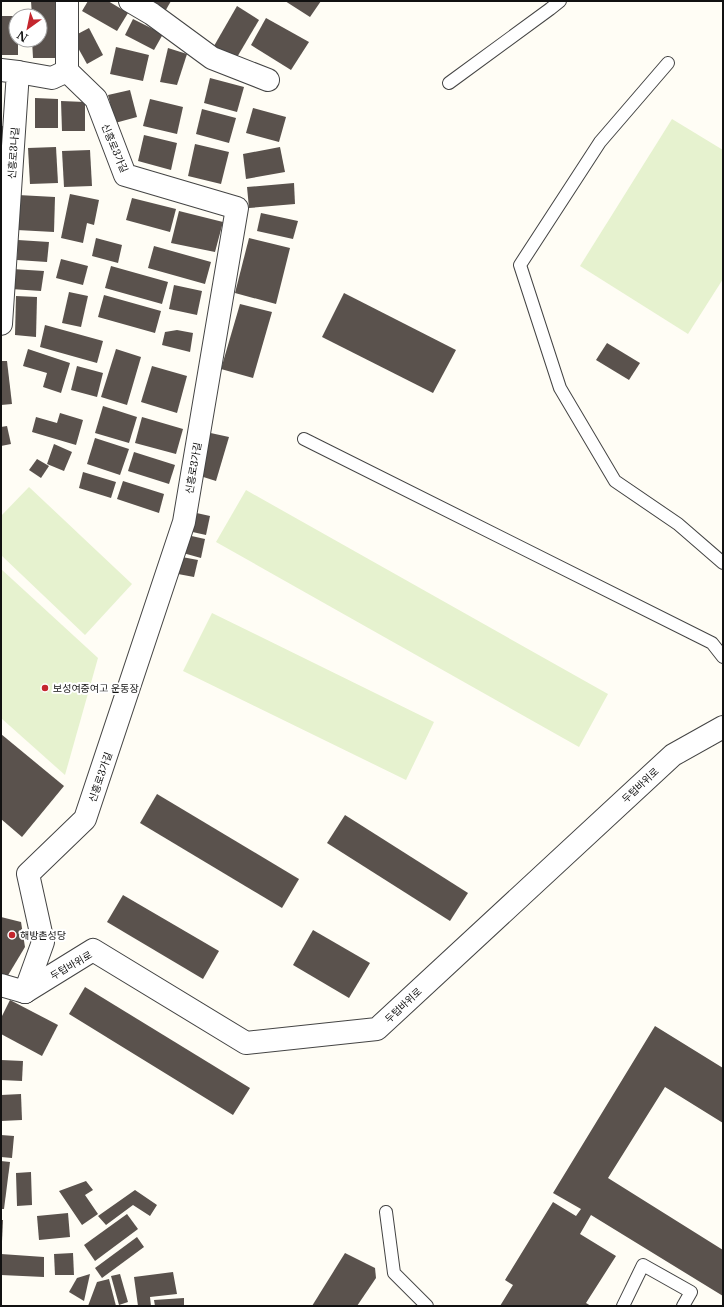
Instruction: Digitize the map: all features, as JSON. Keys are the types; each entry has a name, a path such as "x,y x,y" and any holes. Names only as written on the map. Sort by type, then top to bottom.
{"street":[{"path":"10,71 52,78 67,71 67,1"},
{"path":"130,1 152,14 212,58 268,80"},
{"name":"신흥로3나길","path":"1,312 10,71"},
{"name":"신흥로3가길","path":"25,992 43,942 28,874 86,819 184,522 237,208 125,175 96,99 67,71"},
{"name":"두텁바위로","path":"25,992 93,950 246,1043 377,1029 673,755 723,728"},
{"path":"1,985 25,992"}],"lane":[{"path":"449,83 550,10 560,1"},
{"path":"668,63 600,142 520,265 560,388 615,481 678,524 723,563"},
{"path":"304,439 712,643 723,657"},
{"path":"386,1212 394,1273 427,1306"},
{"path":"623,1306 643,1265 691,1292 684,1306"}],"green space":[{"path":"672,119 723,150 723,279 688,334 580,266"},
{"path":"29,487 132,584 85,635 1,555 1,516"},
{"path":"246,490 608,694 579,747 216,542"},
{"name":"보성여중여고 운동장","path":"1,569 98,658 65,775 1,718"},
{"path":"212,613 434,722 406,780 183,671"}],"building":[{"path":"31,1 57,1 58,58 33,58 32,48 48,48 48,8 31,8"},
{"path":"88,1 108,1 128,13 117,31 82,11"},
{"path":"142,1 171,1 163,15"},
{"path":"285,1 321,1 310,17"},
{"path":"237,6 259,20 236,59 214,46"},
{"path":"1,16 8,16 8,48 18,48 18,55 1,55"},
{"path":"266,18 309,42 291,70 251,45"},
{"path":"133,19 163,34 154,50 125,35"},
{"path":"89,28 103,55 87,64 72,37"},
{"path":"116,47 149,55 143,81 110,74"},
{"path":"168,48 187,54 177,85 160,82"},
{"path":"210,78 244,87 237,112 204,103"},
{"path":"130,90 137,117 115,123 108,95"},
{"path":"35,98 58,99 58,128 35,128"},
{"path":"150,99 183,107 177,134 143,126"},
{"path":"61,101 85,102 85,131 62,131"},
{"path":"253,108 286,117 279,142 246,133"},
{"path":"202,109 236,118 229,143 196,134"},
{"path":"1,126 9,126 7,156 1,156"},
{"path":"144,135 177,143 171,170 138,161"},
{"path":"195,144 229,152 221,184 188,176"},
{"path":"56,147 58,183 30,184 28,148"},
{"path":"280,147 285,172 246,179 243,154"},
{"path":"90,150 92,186 64,187 62,151"},
{"path":"294,183 295,204 249,208 247,187"},
{"path":"70,194 99,200 94,225 87,223 83,243 61,238"},
{"path":"18,195 55,197 54,232 17,230"},
{"path":"132,198 176,209 170,232 126,220"},
{"path":"179,211 223,222 215,252 171,243"},
{"path":"261,213 298,221 293,239 257,231"},
{"path":"96,238 122,245 118,263 92,256"},
{"path":"249,238 290,248 276,304 235,293"},
{"path":"18,240 49,242 47,262 17,260"},
{"path":"154,246 211,262 205,284 148,268"},
{"path":"61,259 88,266 83,285 56,278"},
{"path":"111,266 168,282 162,304 105,288"},
{"path":"12,269 44,271 41,291 11,289"},
{"path":"174,285 202,291 197,315 169,309"},
{"path":"69,292 88,296 81,327 62,323"},
{"path":"344,293 456,350 433,393 322,337"},
{"path":"104,295 161,311 155,333 98,317"},
{"path":"16,296 37,297 36,337 15,335"},
{"path":"240,304 272,312 253,378 221,369"},
{"path":"45,325 103,341 97,363 40,347"},
{"path":"177,330 193,333 190,352 162,345 165,332"},
{"path":"607,343 640,363 629,380 596,360"},
{"path":"28,349 70,363 61,393 43,387 47,373 23,366"},
{"path":"116,349 141,357 127,405 101,397"},
{"path":"1,361 7,361 12,404 1,405"},
{"path":"77,366 103,373 97,397 71,390"},
{"path":"152,366 187,376 177,413 141,402"},
{"path":"103,406 137,417 129,443 95,433"},
{"path":"60,413 83,420 76,445 32,432 36,417 57,423"},
{"path":"142,417 183,429 176,454 135,443"},
{"path":"7,426 11,444 1,446 1,427"},
{"path":"206,432 229,437 216,481 197,475"},
{"path":"95,438 129,449 120,475 87,464"},
{"path":"54,444 72,452 64,471 47,464"},
{"path":"134,452 175,465 169,484 128,471"},
{"path":"37,459 49,466 41,478 29,470"},
{"path":"83,472 116,482 111,498 79,488"},
{"path":"123,481 164,494 159,513 117,499"},
{"path":"192,512 210,516 206,535 188,531"},
{"path":"187,535 205,539 201,558 183,553"},
{"path":"182,557 198,560 194,577 178,574"},
{"path":"1,734 64,786 22,837 1,819"},
{"path":"157,794 299,879 282,908 140,823"},
{"path":"345,815 468,893 450,921 327,843"},
{"path":"123,895 219,951 203,979 107,922"},
{"name":"해방촌성당","path":"1,917 21,922 25,947 7,977 1,975"},
{"path":"313,930 370,963 349,998 293,965"},
{"path":"85,987 250,1088 233,1115 69,1014"},
{"path":"10,1000 58,1025 42,1056 1,1034 1,1018"},
{"path":"655,1026 723,1068 723,1123 665,1087 608,1178 723,1250 723,1296 591,1215 580,1234 616,1256 586,1303 591,1306 500,1306 513,1285 505,1280 553,1202 576,1216 581,1209 553,1193"},
{"path":"1,1060 23,1061 22,1081 1,1080"},
{"path":"21,1094 22,1120 1,1121 1,1095"},
{"path":"1,1135 14,1136 12,1158 1,1157"},
{"path":"1,1161 10,1162 4,1209 1,1209"},
{"path":"31,1172 32,1205 17,1206 16,1173"},
{"path":"86,1181 93,1190 85,1195 98,1214 82,1225 59,1191"},
{"path":"135,1190 157,1205 150,1216 133,1205 106,1225 98,1216"},
{"path":"68,1213 70,1237 39,1240 37,1216"},
{"path":"127,1214 138,1229 95,1261 84,1245"},
{"path":"1,1220 3,1220 2,1241 1,1241"},
{"path":"137,1237 144,1247 102,1278 95,1268"},
{"path":"73,1253 74,1275 55,1275 54,1254"},
{"path":"345,1253 375,1268 376,1278 357,1306 312,1306"},
{"path":"1,1254 44,1257 44,1277 1,1275"},
{"path":"173,1272 177,1294 150,1297 151,1306 138,1306 134,1277"},
{"path":"90,1274 84,1301 69,1292 77,1278"},
{"path":"120,1274 128,1302 119,1305 111,1276"},
{"path":"109,1279 116,1306 88,1306 97,1282"},
{"path":"184,1298 184,1306 155,1306 154,1300"}],"place":[{"name":"보성여중여고 운동장","path":"45,688"},
{"name":"해방촌성당","path":"12,935"}]}
